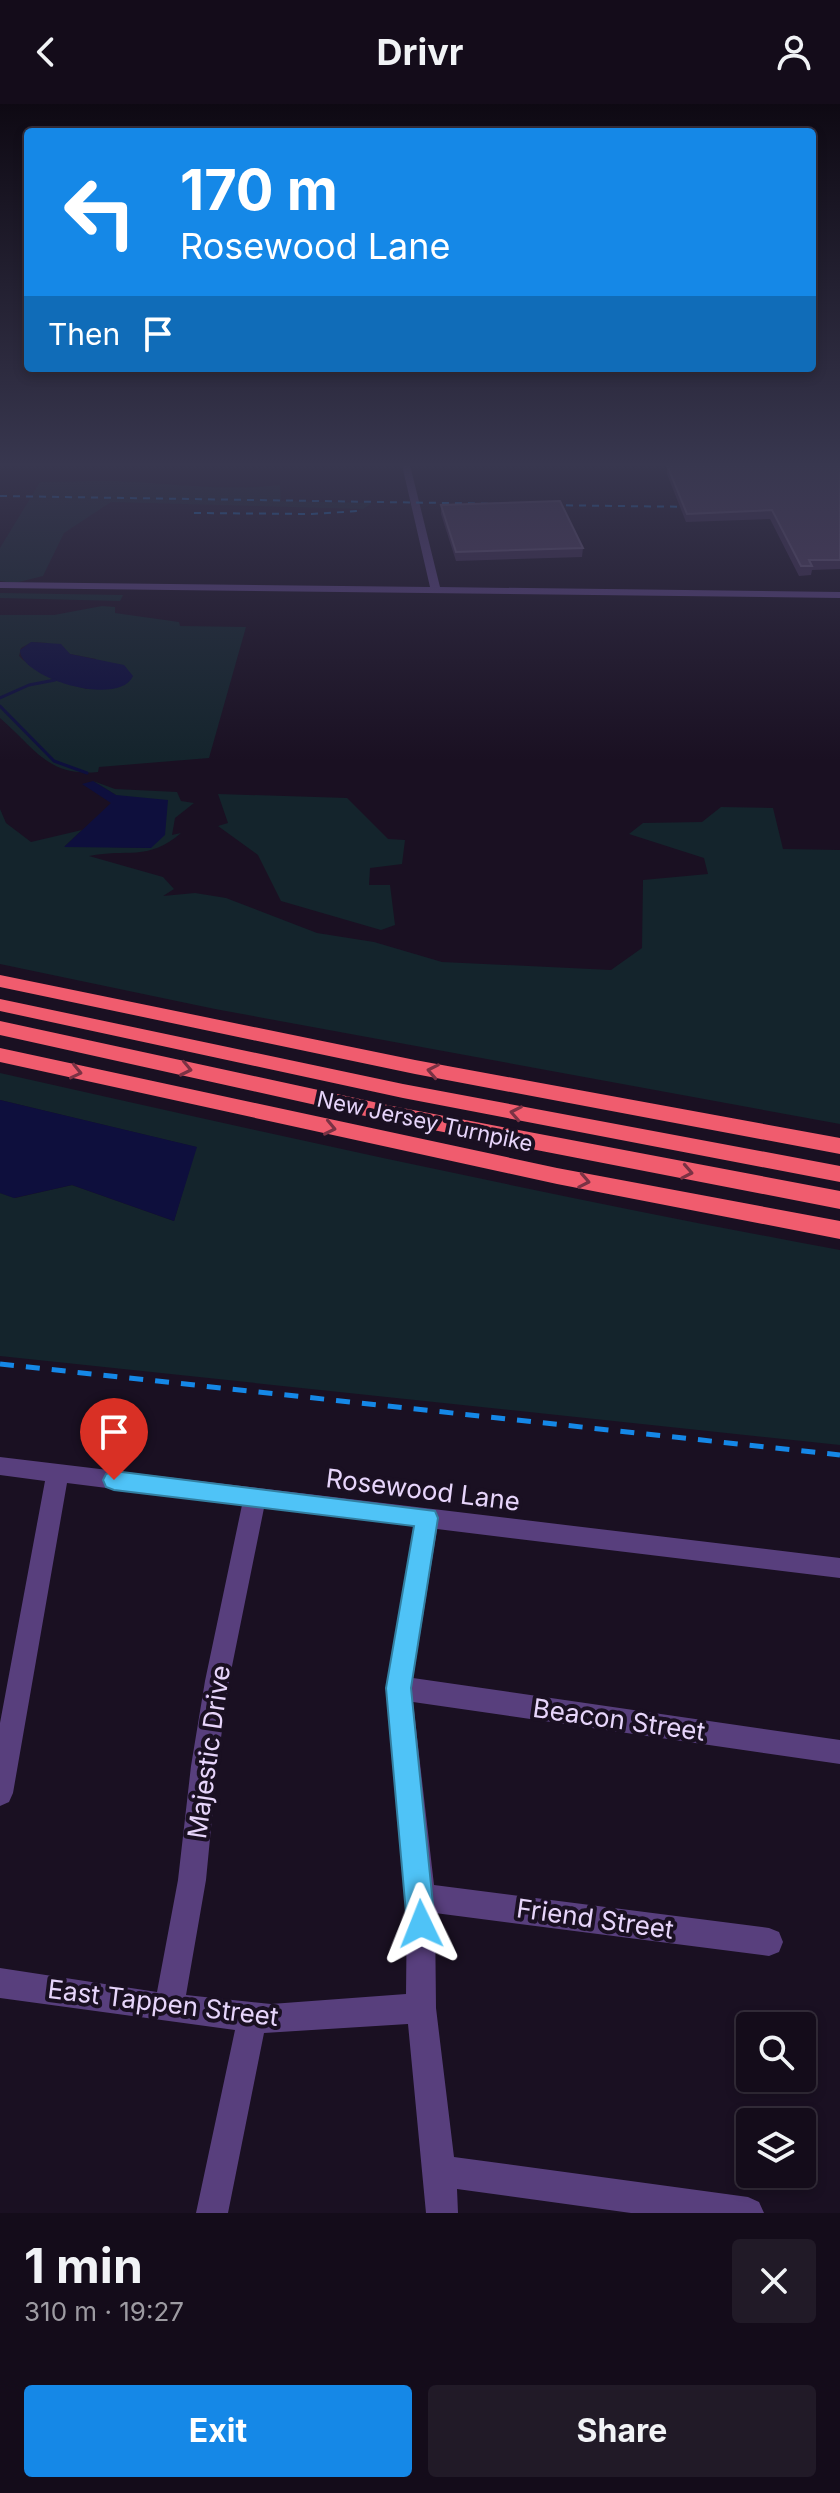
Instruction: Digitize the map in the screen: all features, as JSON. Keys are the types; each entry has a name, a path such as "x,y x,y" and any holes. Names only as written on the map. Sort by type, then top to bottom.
{"highway":[{"path":"0,981 415,1067 840,1146"},
{"name":"New Jersey Turnpike","path":"0,1005 403,1091 840,1174"},
{"name":"New Jersey Turnpike","path":"0,1028 407,1117 840,1200"},
{"name":"New Jersey Turnpike","path":"0,1055 542,1173 840,1230"}],"street":[{"path":"429,563 436,592"},
{"path":"0,585 840,595"},
{"name":"Rosewood Lane","path":"0,1466 840,1568"},
{"path":"0,1793 58,1473"},
{"name":"Majestic Drive","path":"169,2008 192,1880 217,1681 255,1498"},
{"path":"427,1518 399,1688 421,1897 421,2008 442,2213"},
{"name":"Beacon Street","path":"399,1688 840,1752"},
{"name":"Friend Street","path":"421,1897 769,1942"},
{"name":"East Tappen Street","path":"0,1983 169,2008 271,2019 421,2008"},
{"path":"212,2213 224,2168 253,2017"},
{"path":"440,2171 684,2209 748,2213"}],"shaded area":[{"path":"0,563 49,563 43,576 15,583 0,581"},
{"path":"0,593 123,595 120,601 0,598"},
{"path":"102,606 115,607 115,613 179,622 180,626 246,627 209,758 99,767 98,772 81,772 54,765 33,749 0,718 0,615 54,615","holes":["32,642 47,643 70,654 96,659 87,689 55,680 19,656 21,648"]},
{"path":"31,642 61,644 70,654 124,665 133,676 124,685 109,689 71,686 52,679 24,660 20,650"},
{"path":"93,781 115,789 177,792 181,801 194,803 175,818 172,835 181,833 158,848 89,856 163,877 174,889 163,896 195,893 226,898 317,933 374,942 442,962 611,970 642,948 643,880 708,874 704,858 629,834 643,823 702,822 721,807 773,808 783,849 840,850 840,1124 215,1009 0,964 0,809 6,823 31,842 82,830 65,846 151,848 116,795"},
{"path":"93,781 116,795 168,800 165,835 151,848 64,847 111,803 82,784"},
{"path":"218,794 347,798 388,839 405,840 402,864 370,868 369,885 390,885 395,925 381,930 281,901 258,855 218,826 228,823"},
{"path":"0,1073 524,1188 840,1250 840,1445 0,1356 0,1193 15,1198 72,1185 174,1221 196,1147 0,1100"},
{"path":"0,1100 197,1147 174,1221 72,1185 14,1198 0,1193"}],"waterway":[{"path":"0,698 29,685 55,680"},
{"path":"0,706 54,761 87,773"}],"railway":[{"path":"0,1364 840,1455"}],"route":[{"path":"114,1480 427,1518 399,1688 421,1897 421,1924"}]}
